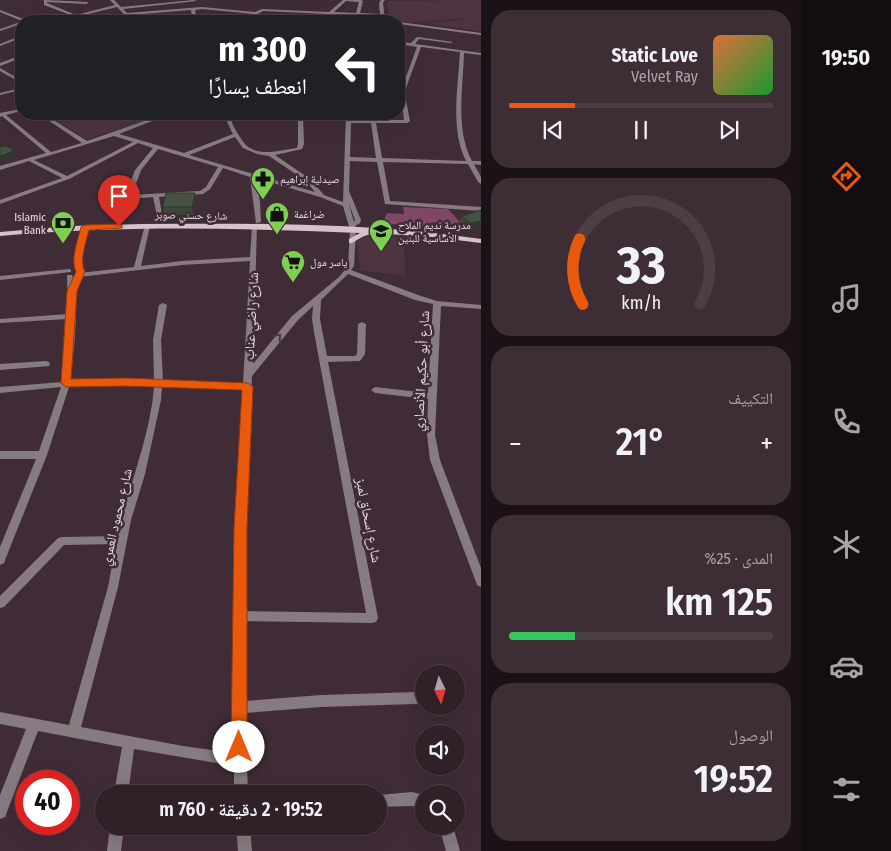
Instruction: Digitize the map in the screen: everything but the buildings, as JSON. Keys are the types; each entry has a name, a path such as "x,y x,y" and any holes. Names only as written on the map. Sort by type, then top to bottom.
{"main road":[{"name":"شارع حسني صوبر","path":"0,228 98,221 160,220 188,223 352,228"},
{"name":"شارع حسني صوبر","path":"0,234 85,227 188,223"},
{"path":"352,228 481,241"},
{"path":"352,228 481,235"},
{"path":"352,241 360,235 380,232"}],"street":[{"path":"112,0 126,14 194,9 256,13 262,10 383,15 381,1"},
{"path":"329,14 345,0 361,1 357,14"},
{"path":"45,1 88,2 59,10"},
{"path":"45,1 70,15"},
{"path":"84,15 119,7 195,1 194,15"},
{"path":"2,12 15,18"},
{"path":"405,24 481,34"},
{"path":"0,30 15,25"},
{"path":"412,44 419,38 452,42"},
{"path":"0,44 15,40"},
{"path":"405,43 481,53"},
{"path":"405,85 420,46"},
{"path":"462,51 460,87 461,133 464,149 481,182"},
{"path":"0,65 15,59"},
{"path":"1,71 15,78"},
{"path":"11,76 15,74"},
{"path":"0,94 15,90"},
{"path":"248,375 282,333 317,298 348,271 352,263 352,228 346,205 348,122 404,122 408,119 405,107"},
{"path":"1,115 15,112"},
{"path":"1,115 49,153"},
{"path":"50,120 86,143"},
{"path":"0,168 86,143 152,120"},
{"path":"229,120 230,125 245,147 260,154 299,149 301,144 301,120"},
{"path":"373,122 387,203 481,209"},
{"path":"113,134 322,196 346,205"},
{"path":"184,155 237,134"},
{"path":"0,202 67,178 136,142"},
{"path":"156,148 138,170 129,194 130,196 136,198 201,193 208,188 222,166"},
{"path":"270,154 302,175 322,196"},
{"path":"347,158 481,163"},
{"path":"28,159 67,178"},
{"name":"شارع راضي عناب","path":"240,785 239,707 242,496 253,280 252,259 257,225 257,202 253,176"},
{"path":"346,190 354,203 358,220 352,228"},
{"path":"156,196 160,220"},
{"path":"137,267 147,226"},
{"path":"0,560 3,547 42,454 66,383 74,273 85,227"},
{"path":"0,278 252,259"},
{"path":"348,271 406,294 438,303 481,307"},
{"name":"شارع إسحاق لمبز","path":"240,616 372,618 316,319 317,298"},
{"name":"شارع أبو حكيم الأنصاري","path":"438,303 431,434 435,460 481,582"},
{"name":"شارع محمود العمري","path":"73,732 113,587 122,540 155,409 159,383 157,340 163,305"},
{"path":"0,320 71,316"},
{"path":"323,358 357,359 360,354 362,324"},
{"path":"0,367 46,364"},
{"path":"0,390 66,383 159,383 248,387"},
{"path":"375,390 432,397"},
{"path":"0,455 42,454"},
{"path":"0,603 62,542 122,540"},
{"path":"239,707 321,701 415,698"},
{"path":"0,718 239,760"},
{"path":"0,812 34,725"},
{"path":"122,785 129,742"},
{"path":"387,801 415,800"},
{"path":"114,851 116,835"},
{"path":"244,835 246,851"},
{"path":"449,835 453,851"}],"shaded area":[{"path":"481,0 481,31 425,23 465,20 463,18 405,23 405,15 388,15 387,1"},
{"path":"55,120 146,120 87,139"},
{"path":"403,207 448,209 468,231 370,222 384,220 387,213 404,214"},
{"name":"مدرسة نديم الملاح الأساسية للبنين","path":"374,235 404,238 405,276 360,270 357,242 360,238"}],"place":[{"name":"صيدلية إبراهيم","path":"263,200"},
{"name":"ضراغمة","path":"277,235"},
{"name":"Islamic Bank","path":"63,244"},
{"name":"مدرسة نديم الملاح الأساسية للبنين","path":"381,252"},
{"name":"ياسر مول","path":"293,283"}],"route":[{"path":"119,226 85,227 79,254 78,270 80,272 72,291 66,383 126,382 248,387 241,528 239,747"}]}
